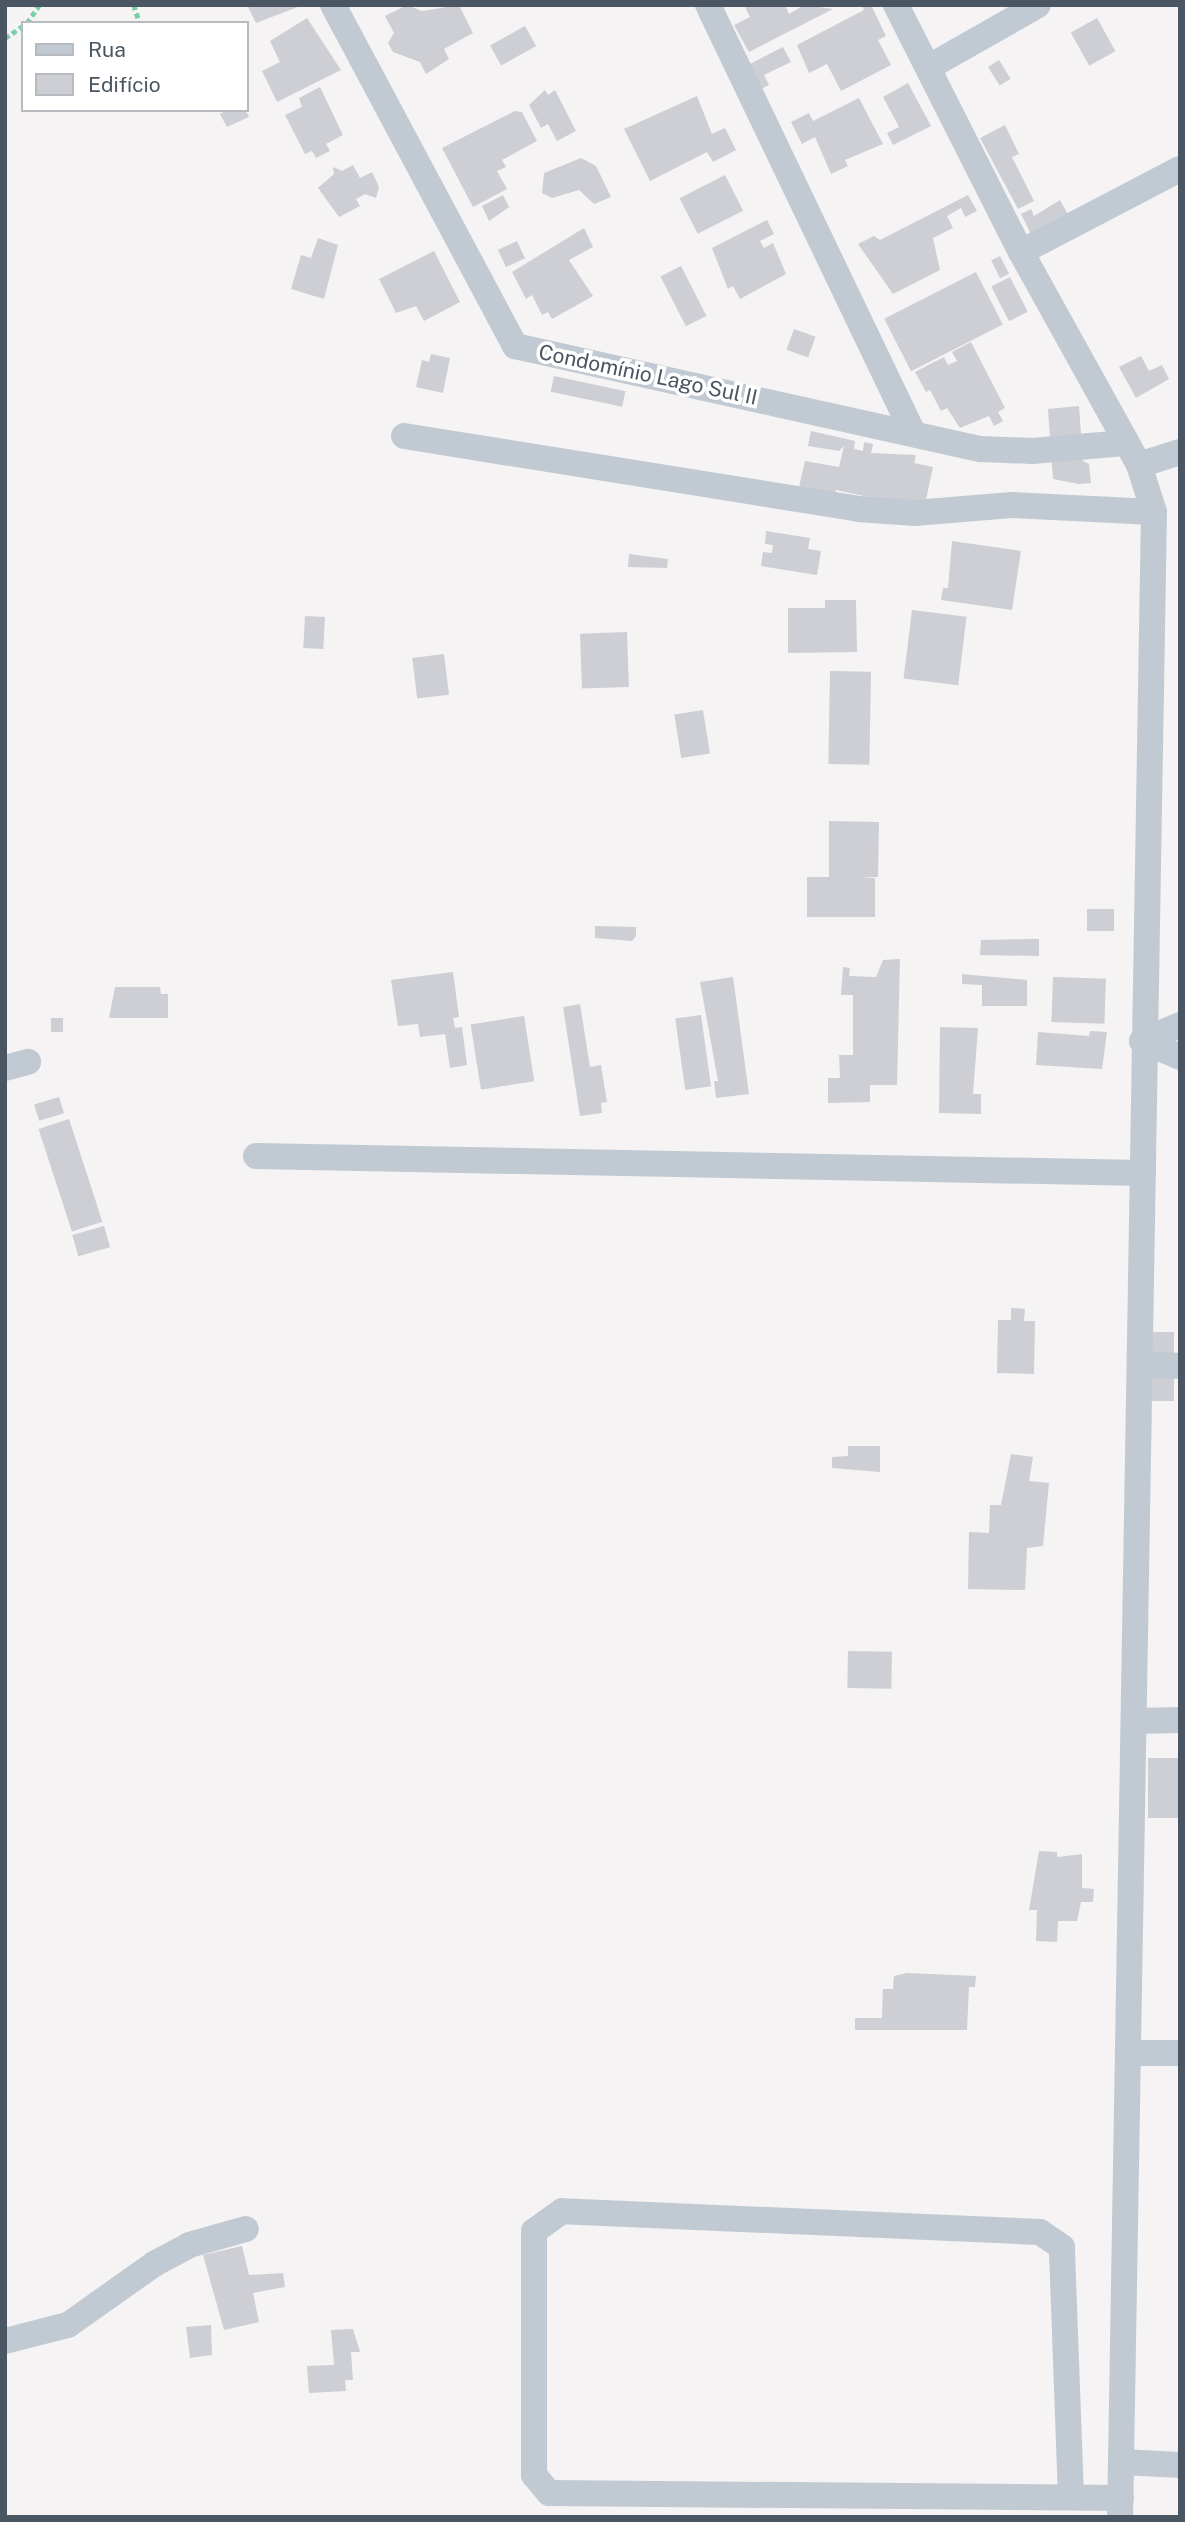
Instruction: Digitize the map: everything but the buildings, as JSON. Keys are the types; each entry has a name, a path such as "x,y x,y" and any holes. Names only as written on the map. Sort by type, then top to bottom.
{"street":[{"name":"Condomínio Lago Sul II","path":"333,5 515,346 1007,452 1180,452"},
{"path":"708,5 914,432"},
{"path":"896,5 1021,252 1132,454 1154,512 1142,1041 1143,1173 1136,1721 1121,2508 1071,2497 549,2493 534,2475 534,2231 562,2211 1040,2232 1062,2247 1071,2497"},
{"path":"929,66 1038,5"},
{"path":"1021,252 1180,169"},
{"path":"404,436 858,509 915,513 1012,505 1154,512"},
{"path":"1142,1041 1180,1025"},
{"path":"1142,1041 1180,1057"},
{"path":"256,1156 1143,1173"},
{"path":"1141,1366 1180,1366"},
{"path":"1136,1721 1180,1720"},
{"path":"1128,2053 1180,2053"},
{"path":"5,2341 68,2325 154,2264 189,2245 246,2229"},
{"path":"1122,2462 1180,2465"}],"path":[{"path":"27,21 39,5"},
{"path":"5,38 21,27"}]}
